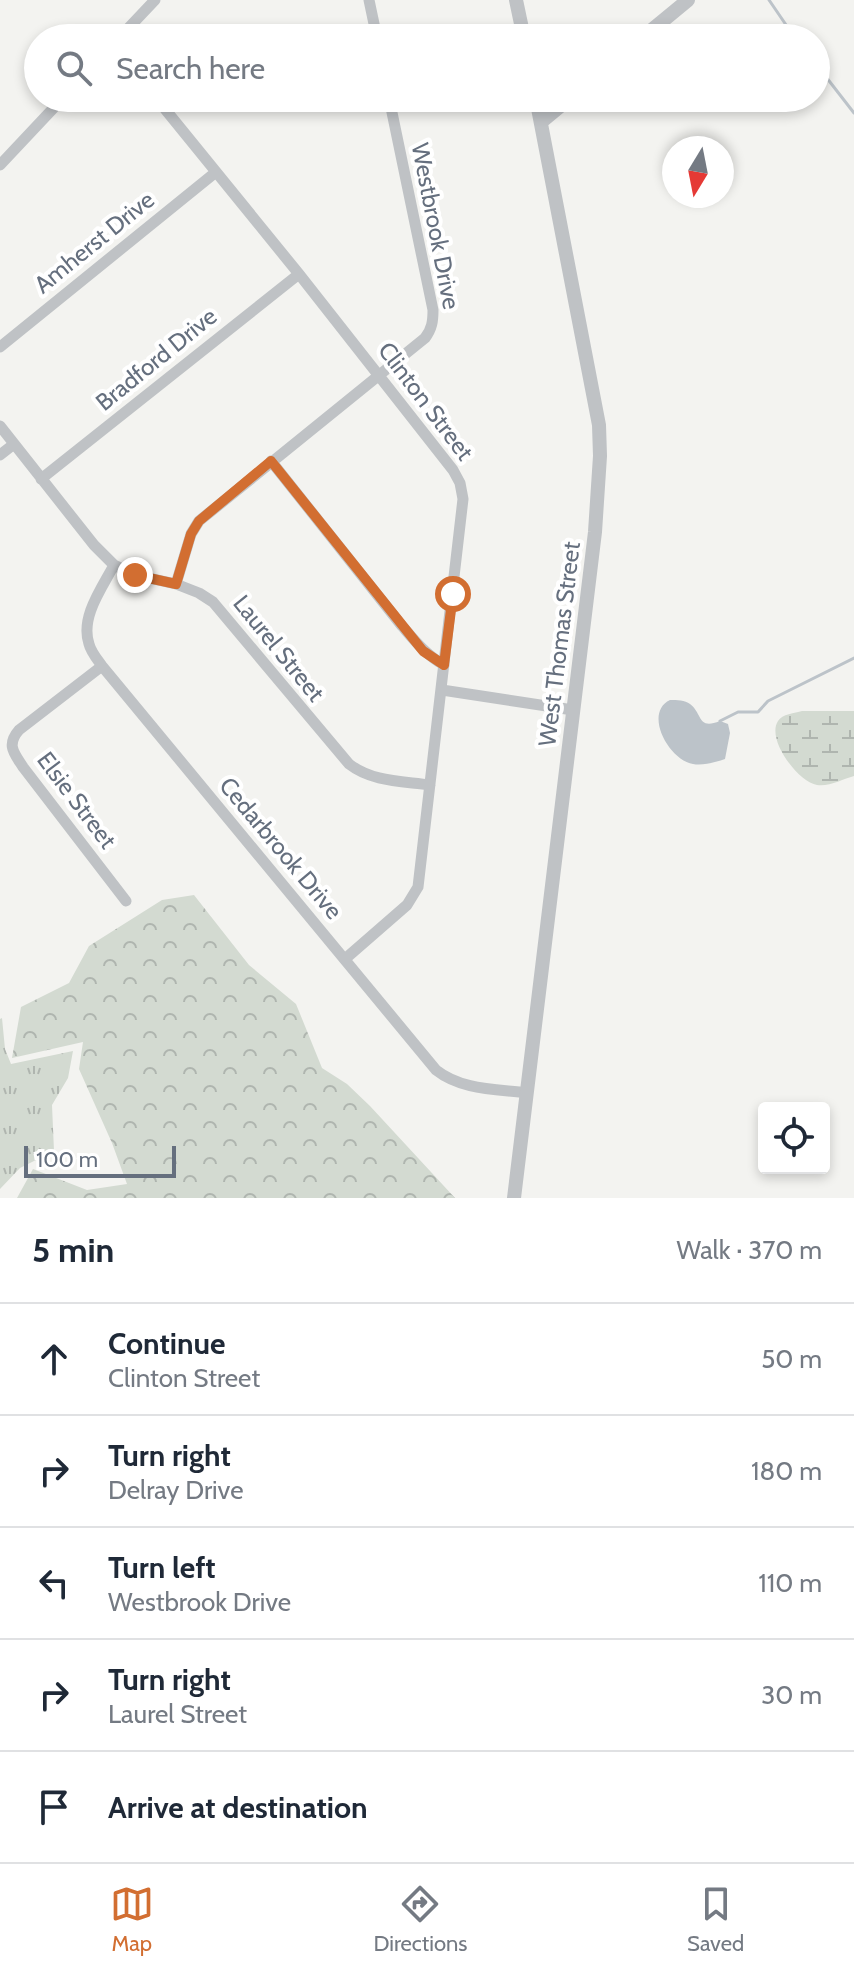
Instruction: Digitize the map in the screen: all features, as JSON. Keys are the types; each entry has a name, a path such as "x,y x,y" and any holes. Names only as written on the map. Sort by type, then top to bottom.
{"street":[{"path":"132,24 155,0"},
{"path":"369,0 374,24"},
{"path":"516,0 521,24"},
{"path":"659,24 688,0"},
{"path":"0,165 50,112"},
{"name":"Clinton Street","path":"167,112 379,375 460,483 463,499 418,887 407,905 345,959"},
{"name":"Westbrook Drive","path":"176,584 191,534 199,521 431,330 433,310 392,112"},
{"name":"West Thomas Street","path":"514,1198 595,532 600,456 599,425 539,112"},
{"path":"541,122 553,112"},
{"name":"Amherst Drive","path":"0,347 216,172"},
{"name":"Bradford Drive","path":"41,479 299,274"},
{"name":"Laurel Street","path":"0,426 94,545 114,565 135,575 176,584 213,602 349,764 374,778 430,785"},
{"path":"0,455 14,444"},
{"path":"271,461 416,643 432,659 444,665"},
{"name":"Cedarbrook Drive","path":"114,565 89,615 87,633 91,649 102,666 436,1070 448,1079 468,1085 527,1093"},
{"name":"Elsie Street","path":"102,666 19,730 12,738 12,746 23,767 126,901"},
{"path":"442,690 573,710"}],"green space":[{"path":"802,711 854,711 854,776 817,785 793,768 780,748 775,729 782,717"},
{"path":"194,895 249,965 296,1004 322,1068 347,1084 370,1106 455,1198 17,1198 33,1169 87,1190 127,1184 79,1069 83,1042 12,1058 21,1007 69,983 89,946 162,900"},
{"path":"0,1019 5,1049 11,1064 73,1051 68,1078 52,1105 54,1151 20,1168 0,1189"}],"shaded area":[{"path":"670,700 688,703 707,724 720,721 728,724 730,733 725,759 693,764 675,754 659,725 662,706"}],"waterway":[{"path":"769,0 785,24"},
{"path":"830,82 854,113"},
{"path":"720,721 738,712 758,712 768,701 854,658"}],"route":[{"path":"135,575 176,584 191,534 199,521 271,461 423,651 444,665 453,594"}]}
